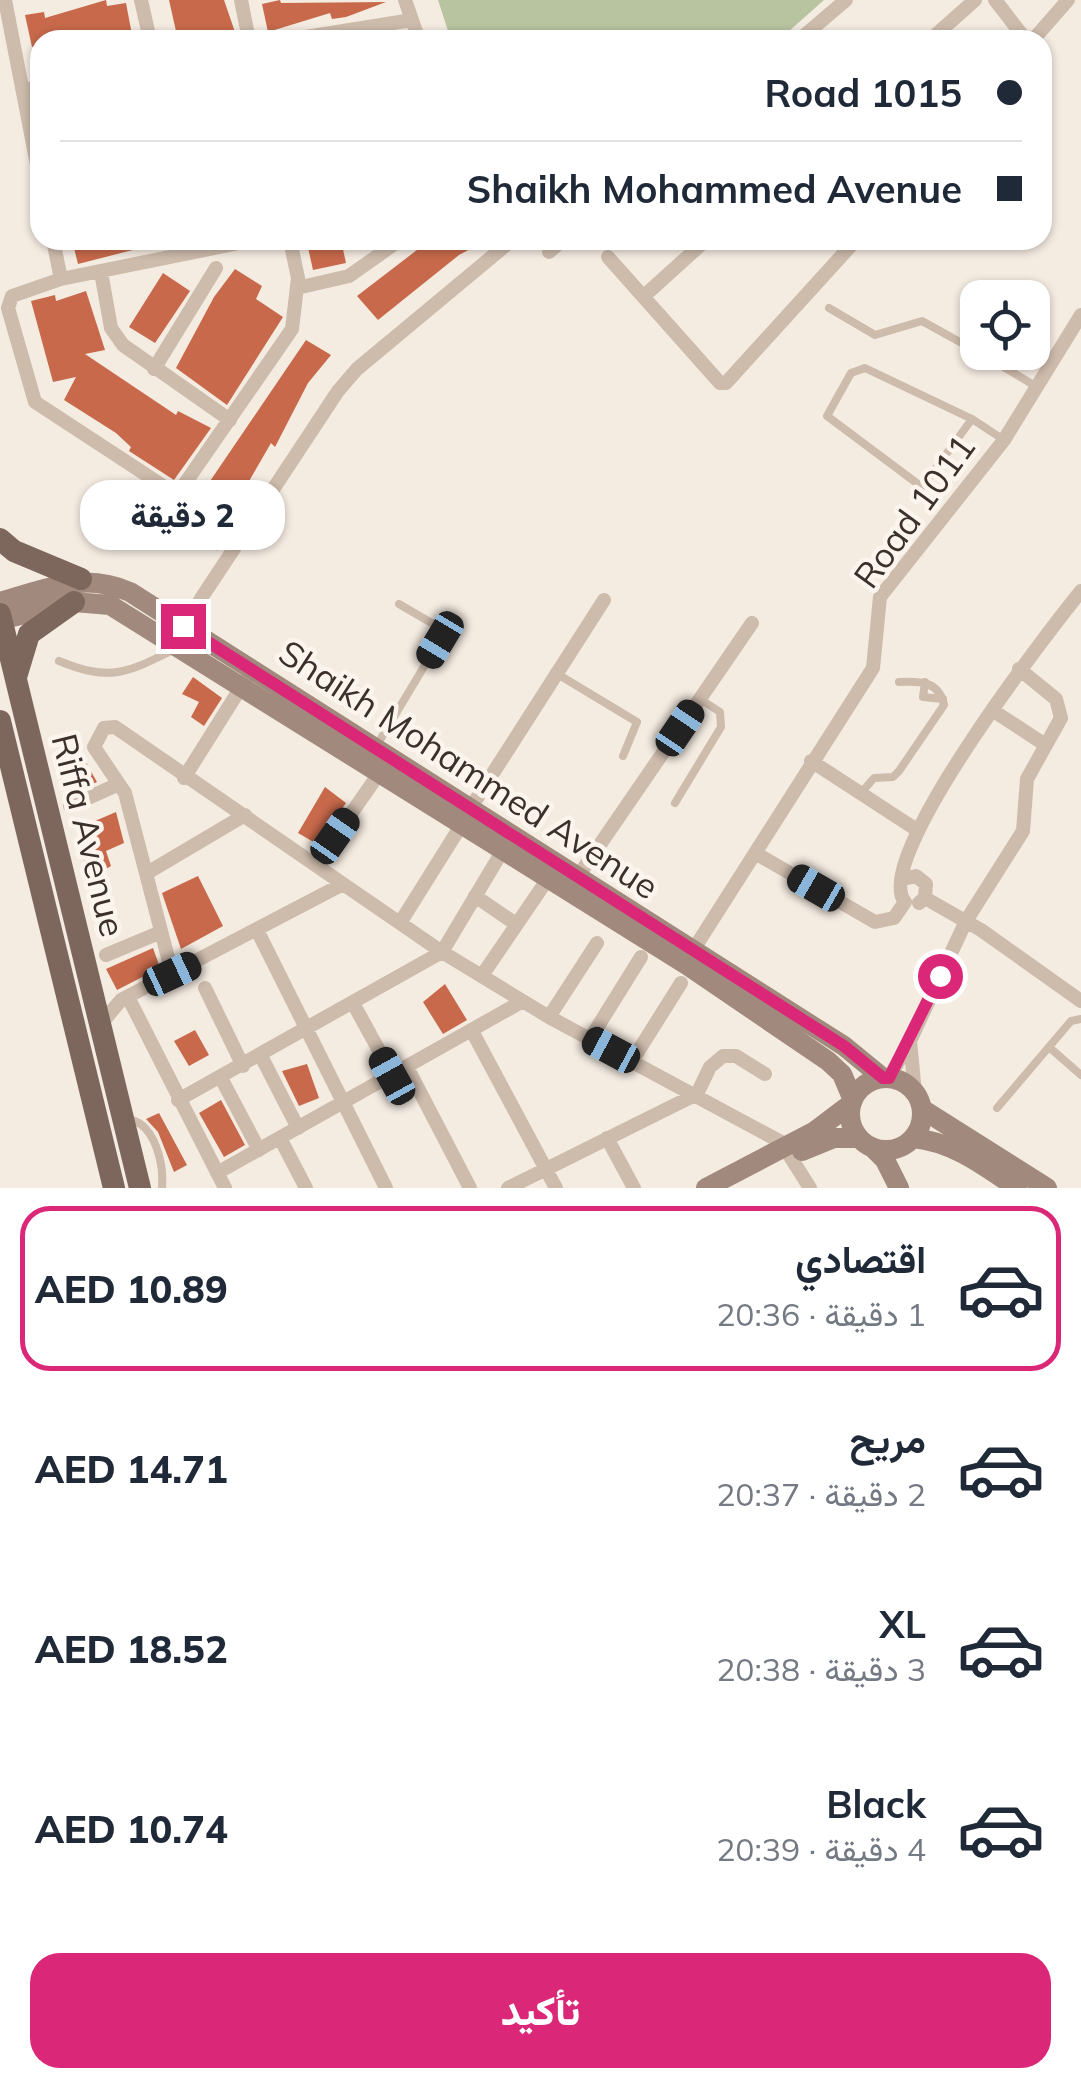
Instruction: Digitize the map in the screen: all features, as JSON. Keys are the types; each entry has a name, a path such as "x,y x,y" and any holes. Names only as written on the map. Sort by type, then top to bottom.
{"main road":[{"path":"0,539 14,552 77,590 29,634 15,681"},
{"name":"Riffa Avenue","path":"0,618 140,1188"},
{"name":"Riffa Avenue","path":"0,721 114,1188"}],"street":[{"path":"5,0 30,130"},
{"path":"141,0 148,30"},
{"path":"241,0 247,30"},
{"path":"405,0 416,30"},
{"path":"811,30 846,0"},
{"path":"941,30 975,0"},
{"path":"995,0 1021,30"},
{"path":"1040,30 1068,0"},
{"path":"350,30 412,20"},
{"path":"22,90 30,89"},
{"path":"55,250 61,279"},
{"path":"180,250 61,279 12,296 8,308 35,402 177,495 292,329 296,288 291,250"},
{"path":"296,288 349,276 386,250"},
{"path":"200,600 338,391 357,369 498,250"},
{"path":"644,296 695,250"},
{"path":"608,257 720,383 726,383 847,250"},
{"path":"154,369 216,268"},
{"path":"101,272 111,328 134,356 230,420"},
{"name":"Road 1011","path":"692,952 874,668 880,597 1004,440 1081,315"},
{"name":"Shaikh Mohammed Avenue","path":"0,618 108,582 130,592 380,772 577,878 844,1046 886,1078"},
{"name":"Shaikh Mohammed Avenue","path":"0,602 77,590 110,605 178,648 247,677 374,749 547,880 686,965 828,1061 842,1074 852,1101"},
{"path":"925,898 916,904 905,902 898,891 917,830 1019,669 1081,591"},
{"path":"400,923 554,672 604,600"},
{"path":"577,878 752,622"},
{"path":"729,1188 824,1126 860,1089 886,1078 910,1041 966,921 1023,831 1027,780 1044,744 1058,726 1060,709 1048,691 1019,669"},
{"path":"184,778 247,677"},
{"path":"992,710 1044,744"},
{"path":"172,974 119,784 94,747 104,728 116,727 184,778 245,815 442,952 549,1017 742,1120 810,1188"},
{"path":"811,761 917,830"},
{"path":"316,863 380,772"},
{"path":"70,806 119,784"},
{"path":"147,874 245,815"},
{"path":"178,1100 442,952 504,850"},
{"path":"756,853 876,922 894,918 905,902"},
{"path":"903,879 922,879 925,898"},
{"path":"483,974 547,880"},
{"path":"100,1025 125,999 343,884"},
{"path":"475,896 516,924"},
{"path":"925,898 966,921 1081,1001"},
{"path":"257,930 386,1188"},
{"path":"106,955 161,932"},
{"path":"549,1017 597,943"},
{"path":"590,1039 641,957"},
{"path":"632,1061 681,983"},
{"path":"205,988 243,1066"},
{"path":"92,994 125,999"},
{"path":"125,999 225,1188"},
{"path":"218,1172 523,1001"},
{"path":"353,1003 392,1076"},
{"path":"472,1031 556,1188"},
{"path":"909,1188 909,1141 919,1101 910,1041"},
{"path":"261,1056 298,1128"},
{"path":"508,1188 697,1094 710,1068 722,1056 736,1056 765,1074"},
{"path":"407,1068 470,1188"},
{"path":"221,1078 259,1150"},
{"path":"886,1078 1046,1188"},
{"path":"852,1101 853,1127 886,1160 899,1188"},
{"path":"280,1138 306,1188"},
{"path":"607,1138 634,1188"},
{"path":"706,1188 781,1155 834,1138 866,1142 883,1150 909,1141 932,1140 965,1154 1017,1188"}],"lane":[{"path":"829,308 876,335 922,321 960,342"},
{"path":"972,420 922,486 827,416 851,373 864,368 972,420 1004,440"},
{"path":"1009,370 1037,386"},
{"path":"374,749 440,640 435,624 399,604"},
{"path":"59,661 106,676 134,670 178,648"},
{"path":"554,672 637,722 622,756"},
{"path":"899,682 925,682 943,699"},
{"path":"925,682 923,697 943,699"},
{"path":"675,803 721,726 720,712 700,698"},
{"path":"861,793 874,778 893,776 899,771 940,713 943,699"},
{"path":"998,1108 1071,1021 1081,1020"},
{"path":"1049,1047 1081,1074"},
{"path":"123,1120 136,1120 150,1133 162,1168 162,1188"}],"path":[{"path":"177,495 184,516 221,542 212,556"}],"green space":[{"path":"438,0 824,0 790,30 448,30"}],"building":[{"path":"106,0 107,6 126,3 131,30 30,30 30,38 25,15 44,12 45,18"},
{"path":"169,0 224,0 234,30 176,30"},
{"path":"280,0 386,2 346,17 332,19 330,13 275,30 268,30 262,4"},
{"path":"74,250 133,250 78,264"},
{"path":"309,250 343,250 346,263 313,270"},
{"path":"417,250 468,250 378,320 357,296"},
{"path":"235,269 262,286 256,299 283,317 227,405 176,368 214,297"},
{"path":"163,273 190,291 155,343 129,327"},
{"path":"86,291 105,350 85,354 176,415 178,411 211,428 174,480 129,451 131,447 116,433 64,400 76,377 53,382 31,301 55,295 56,301"},
{"path":"306,340 331,355 308,383 275,447 271,443 217,537 187,515"},
{"path":"193,677 222,698 204,726 191,717 199,702 182,694"},
{"path":"84,759 97,782 68,795 57,774"},
{"path":"325,787 346,803 317,844 298,833"},
{"path":"116,812 124,843 106,851 111,866 94,876 79,853 95,844 88,824"},
{"path":"198,876 223,926 181,949 162,893"},
{"path":"153,948 160,968 117,990 106,969"},
{"path":"445,984 467,1020 443,1034 423,1002"},
{"path":"195,1030 209,1055 189,1066 174,1041"},
{"path":"307,1064 319,1098 299,1106 282,1071"},
{"path":"221,1100 245,1145 224,1157 199,1113"},
{"path":"159,1113 187,1165 174,1172 158,1132 146,1119"}],"route":[{"path":"183,626 844,1046 883,1078 889,1078 910,1041 940,976"}]}
